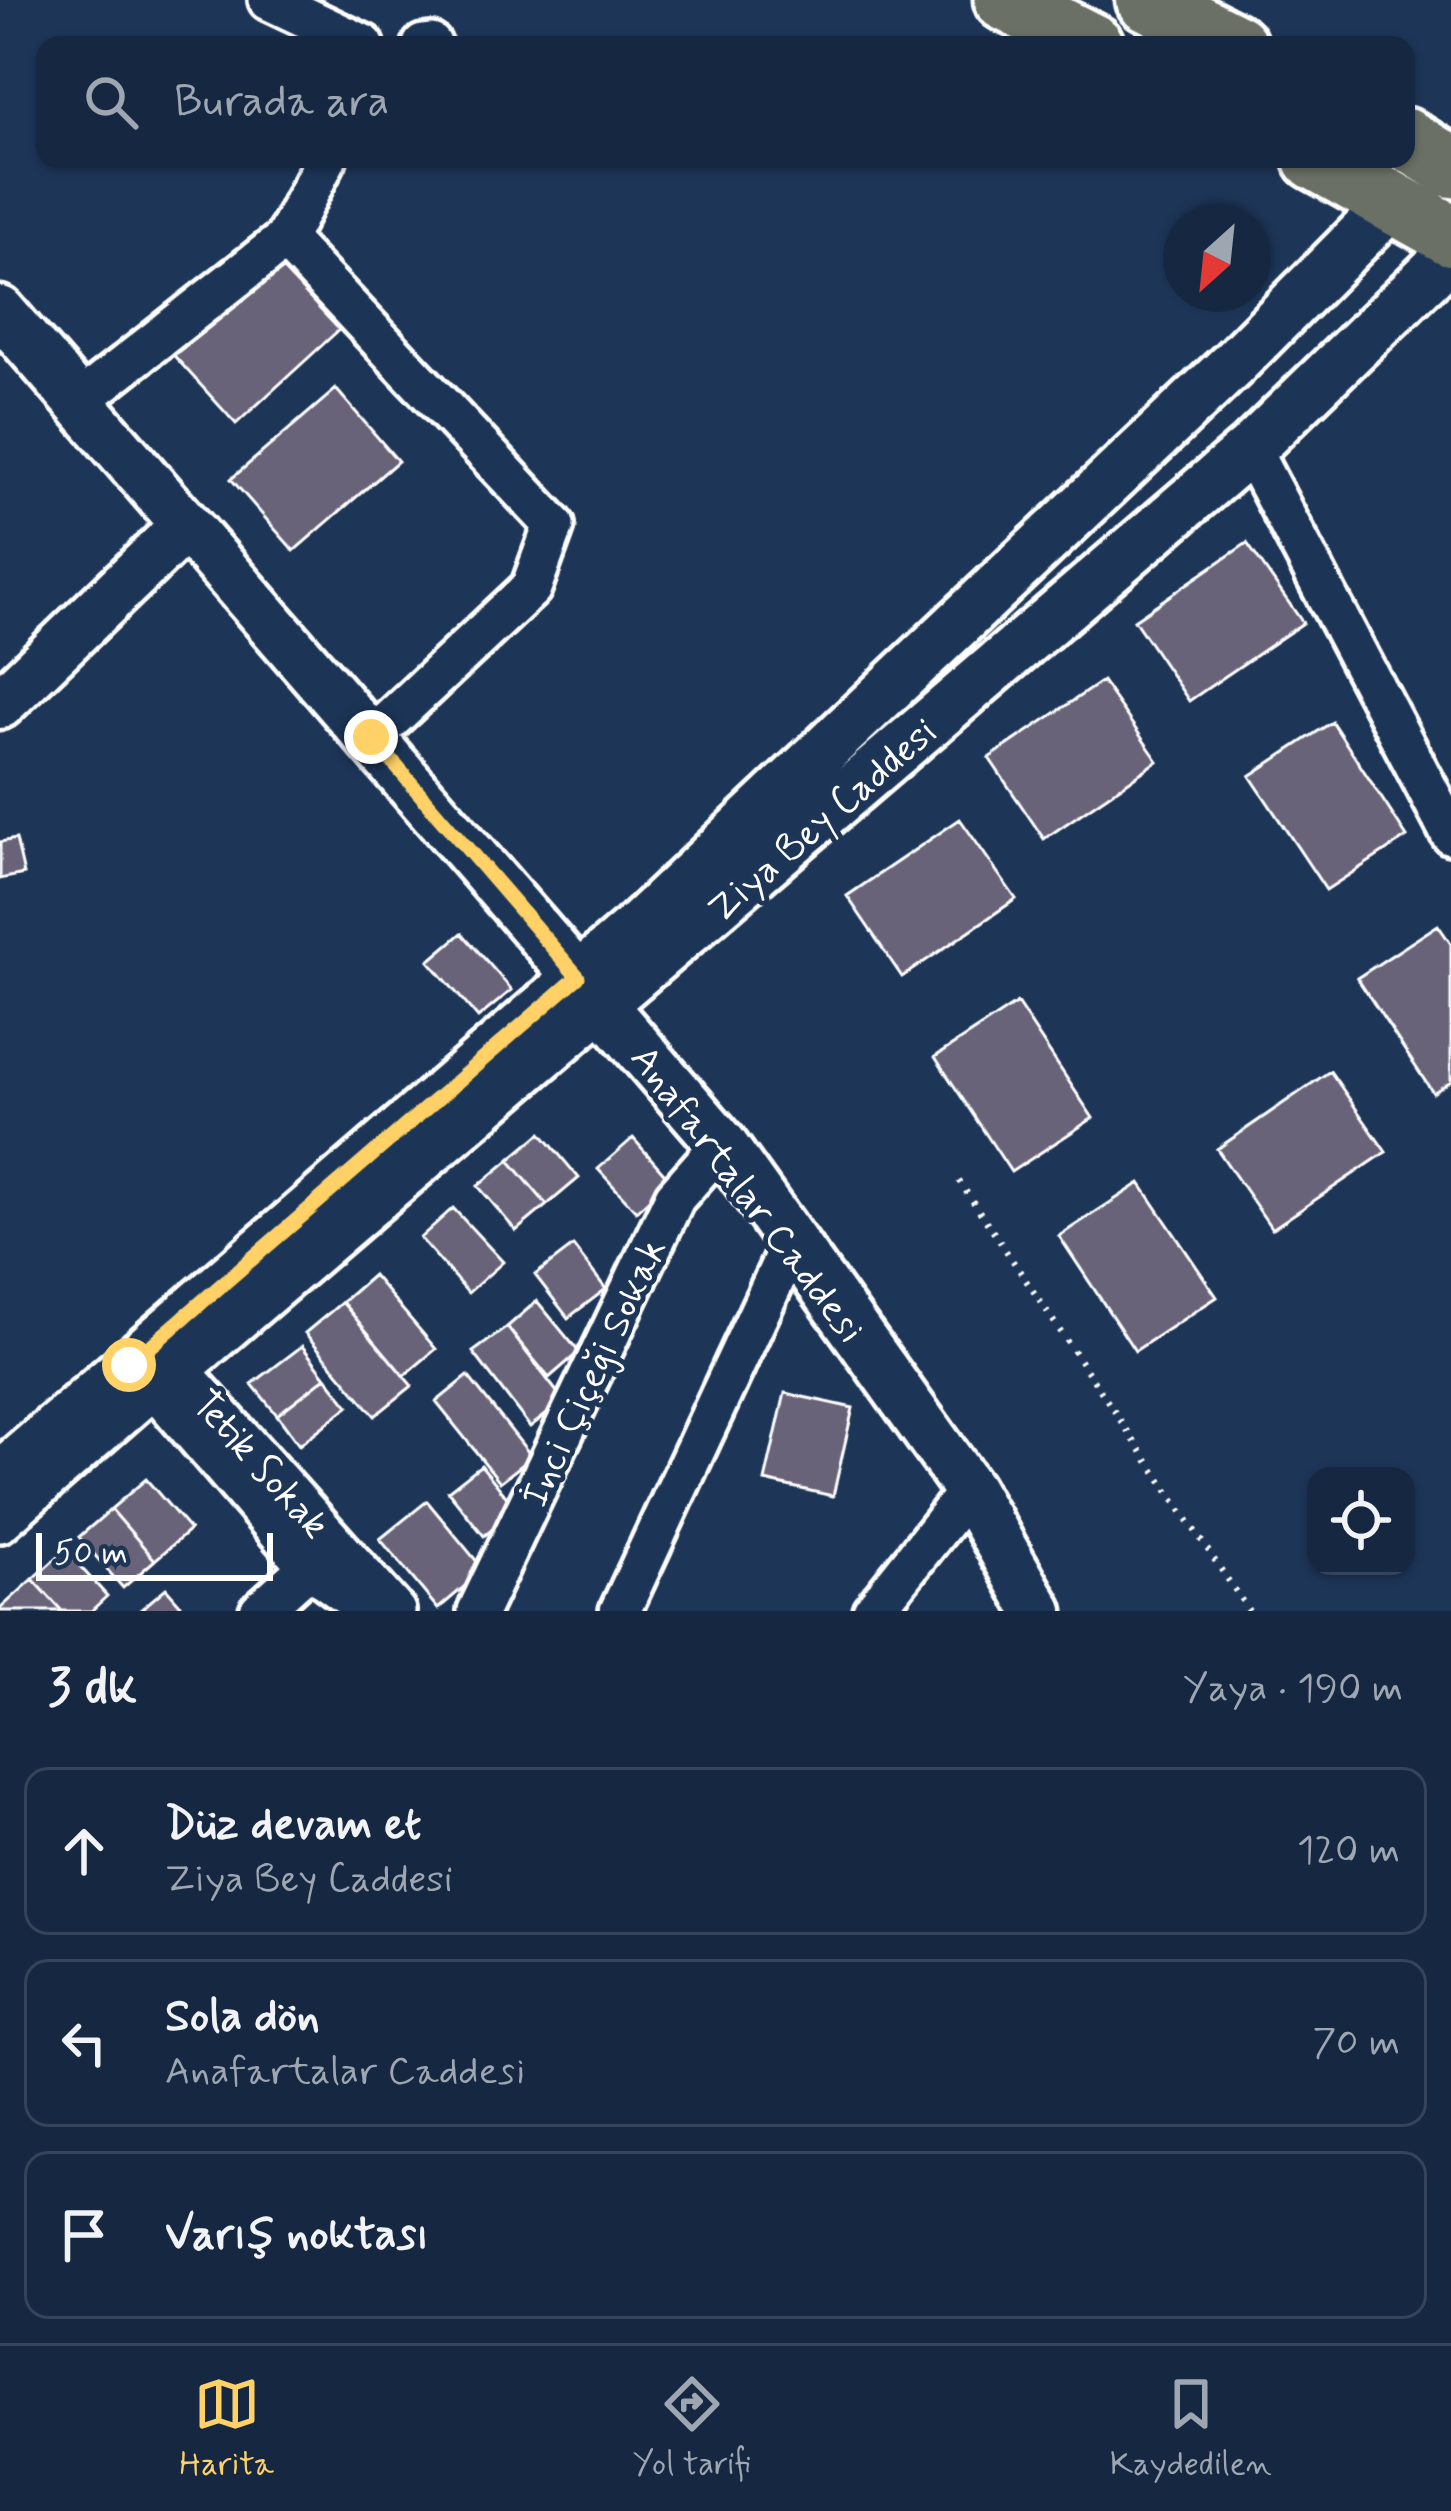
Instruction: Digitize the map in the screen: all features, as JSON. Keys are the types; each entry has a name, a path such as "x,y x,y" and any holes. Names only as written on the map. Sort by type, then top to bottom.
{"main road":[{"path":"1005,0 1075,36"},
{"path":"1148,0 1218,36"},
{"path":"1415,145 1451,167"},
{"path":"1332,168 1451,235"}],"street":[{"path":"269,0 345,36"},
{"path":"78,402 285,239 321,168"},
{"name":"Ziya Bey Caddesi","path":"590,990 639,925 1232,365 1394,202"},
{"path":"285,239 554,525 531,588 371,737"},
{"name":"Ziya Bey Caddesi","path":"0,1522 154,1366 590,990 805,833 1250,449 1451,254"},
{"name":"Anafartalar Caddesi","path":"0,311 722,1144 969,1490 1038,1611"},
{"path":"1250,449 1451,834"},
{"path":"0,704 185,526"},
{"name":"İnci Çiçeği Sokak","path":"478,1611 675,1197 722,1144"},
{"path":"620,1611 792,1242"},
{"name":"Ziya Bey Caddesi","path":"0,1476 154,1366"},
{"name":"Tetik Sokak","path":"154,1366 309,1567 369,1611"},
{"name":"Tetik Sokak","path":"154,1366 395,1611"},
{"path":"873,1611 969,1490"},
{"path":"260,1611 309,1567"}],"path":[{"path":"959,1181 1249,1611"}],"building":[{"path":"273,252 342,327 236,424 168,349"},
{"path":"336,389 398,461 294,551 231,479"},
{"path":"1247,543 1303,623 1189,701 1134,620"},
{"path":"1102,681 1158,761 1044,839 989,758"},
{"path":"1332,722 1407,837 1326,890 1250,776"},
{"path":"960,819 1016,899 902,977 847,896"},
{"path":"16,839 24,874 0,879 0,842"},
{"path":"1438,925 1451,944 1451,1081 1433,1093 1357,978"},
{"path":"462,933 512,990 478,1018 429,961"},
{"path":"1017,1003 1093,1118 1011,1172 935,1057"},
{"path":"1330,1071 1386,1152 1272,1229 1217,1149"},
{"path":"541,1133 579,1178 547,1205 509,1160"},
{"path":"633,1138 670,1180 636,1211 598,1169"},
{"path":"509,1160 547,1205 516,1231 478,1186"},
{"path":"1140,1183 1217,1297 1135,1351 1059,1236"},
{"path":"453,1208 503,1262 468,1293 420,1238"},
{"path":"573,1246 606,1289 568,1318 535,1275"},
{"path":"373,1275 436,1349 404,1376 342,1302"},
{"path":"537,1301 579,1352 549,1378 507,1327"},
{"path":"342,1302 412,1386 375,1416 305,1333"},
{"path":"507,1327 564,1401 530,1427 473,1352"},
{"path":"302,1346 326,1377 277,1415 252,1384"},
{"path":"468,1376 532,1457 500,1482 436,1402"},
{"path":"326,1377 349,1406 299,1445 277,1415"},
{"path":"785,1393 853,1408 833,1496 765,1481"},
{"path":"481,1465 517,1510 484,1536 448,1491"},
{"path":"146,1479 190,1530 155,1560 111,1509"},
{"path":"427,1501 484,1570 438,1609 380,1539"},
{"path":"111,1509 155,1560 123,1588 79,1537"},
{"path":"65,1550 107,1596 91,1611 62,1611 33,1579"},
{"path":"33,1579 62,1611 0,1611 0,1609"},
{"path":"166,1588 186,1611 139,1611"}],"route":[{"path":"129,1365 578,977 371,737"}]}
